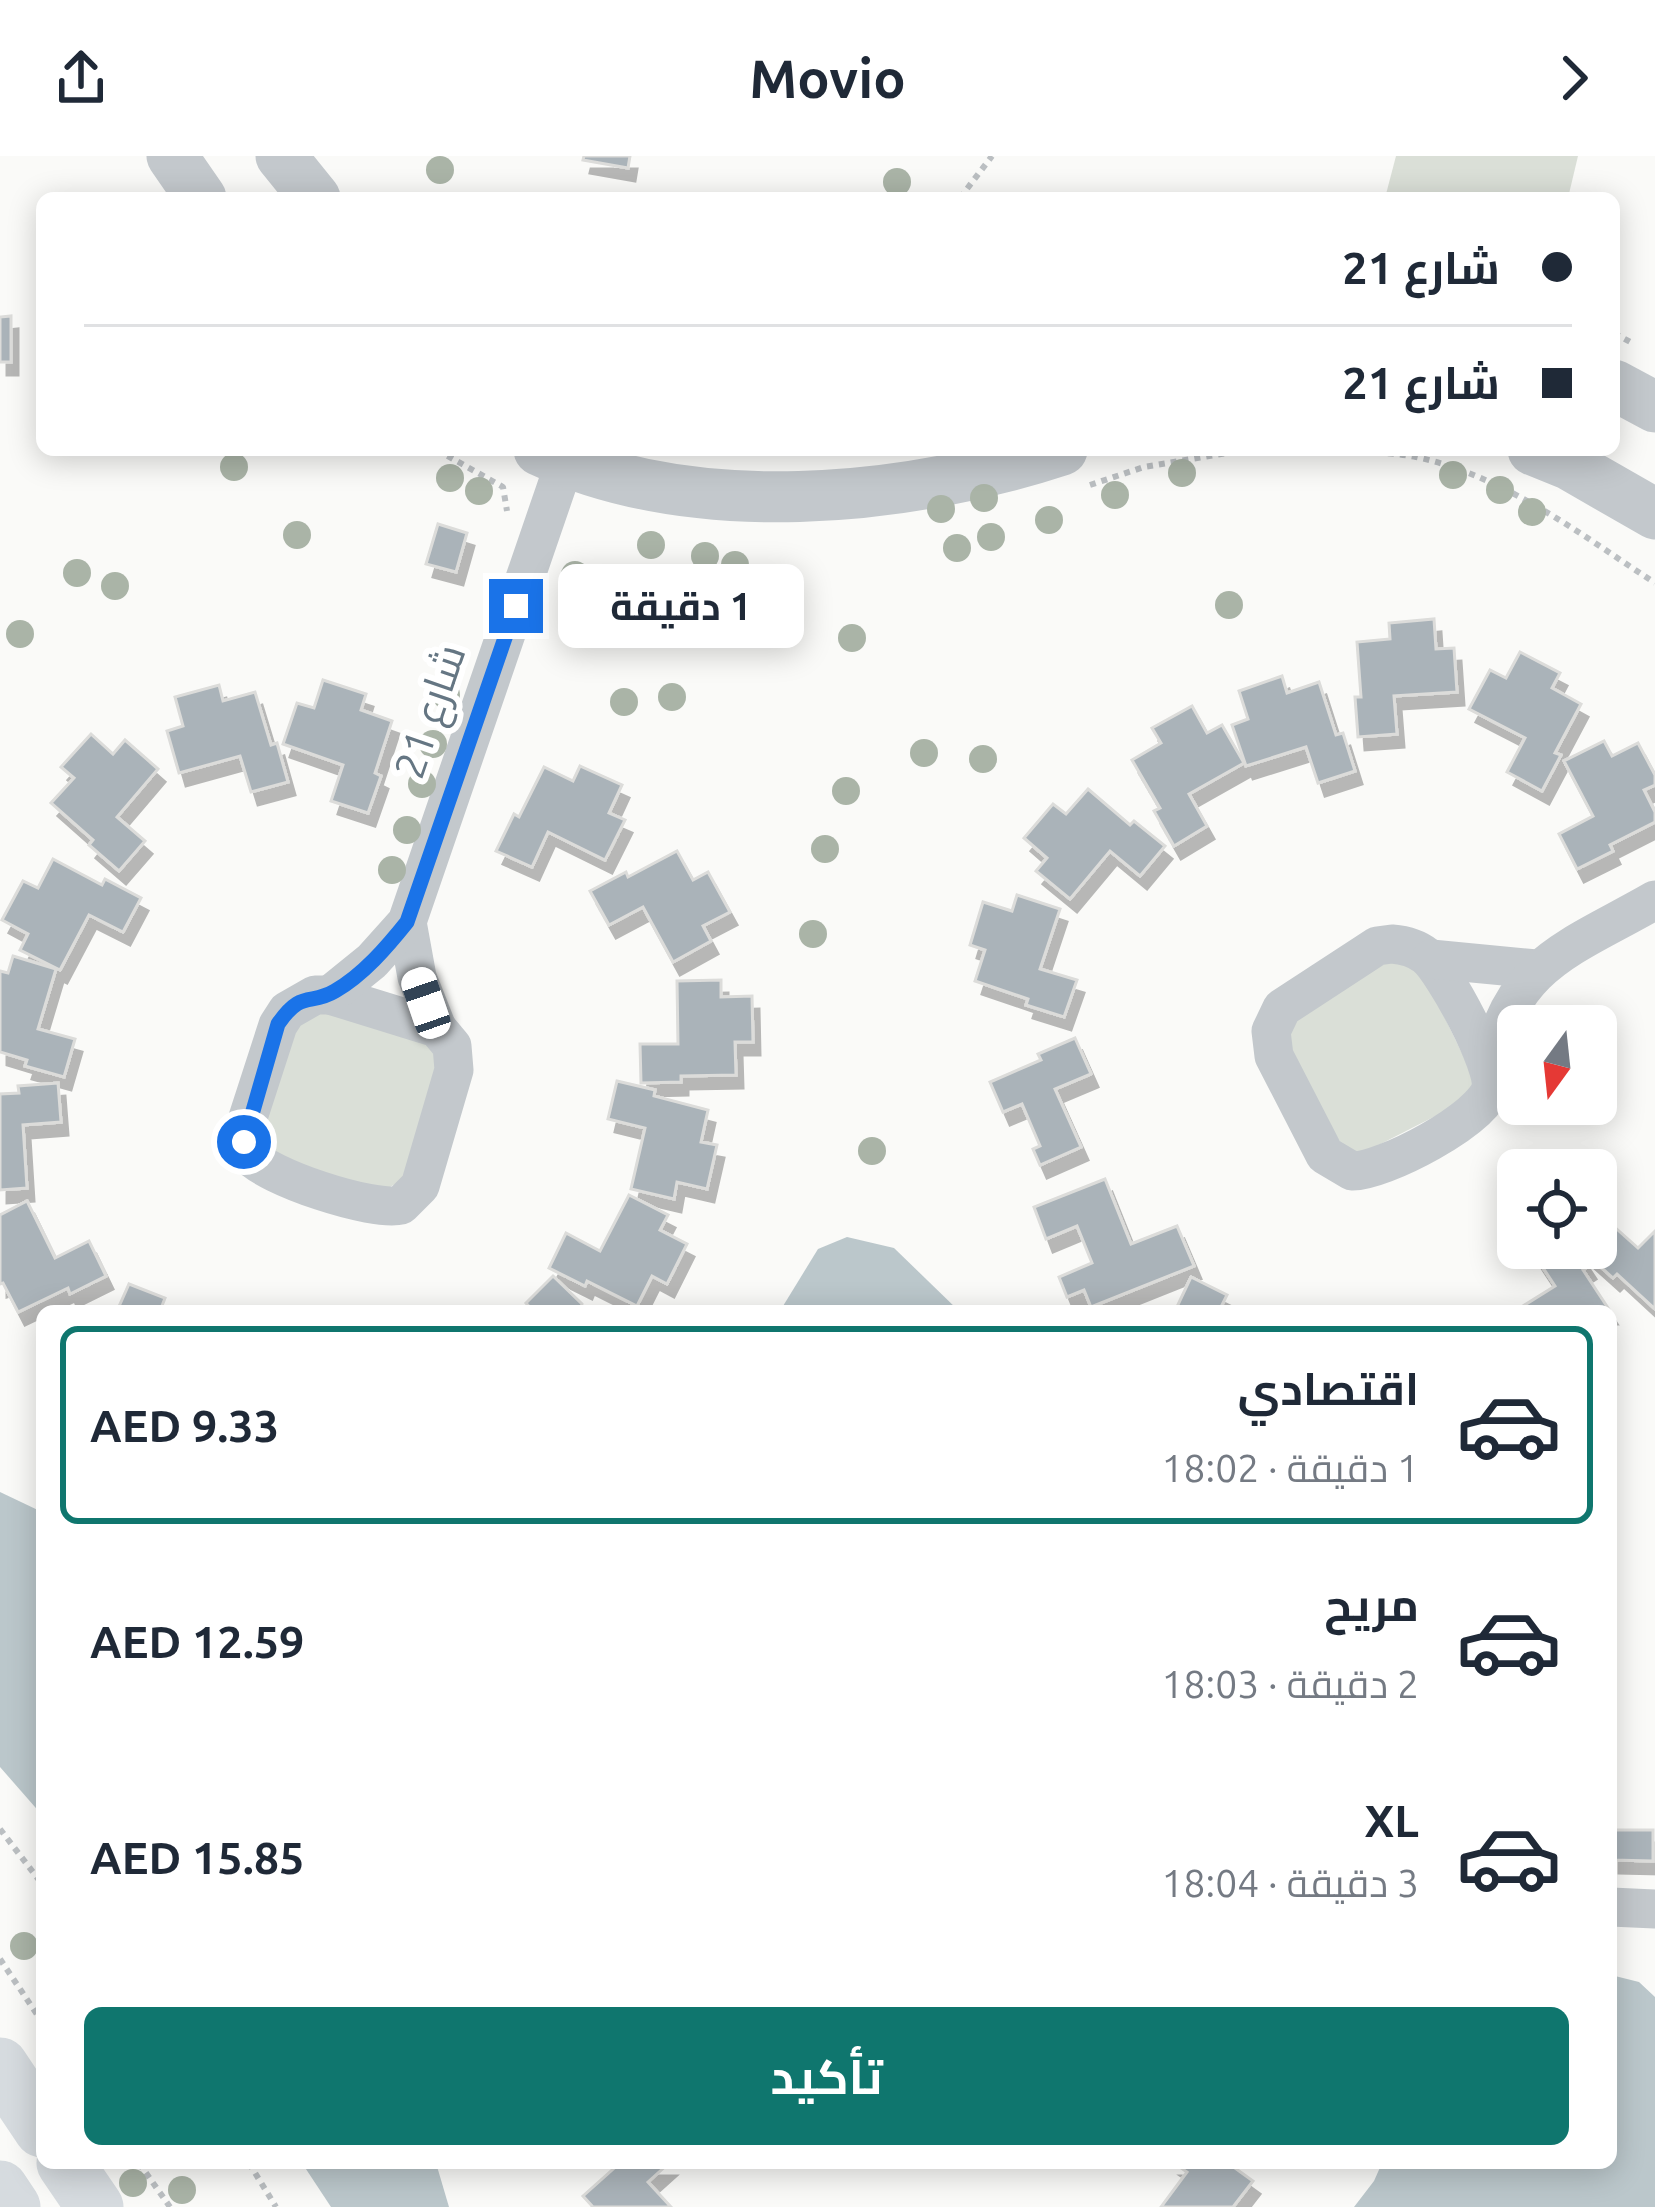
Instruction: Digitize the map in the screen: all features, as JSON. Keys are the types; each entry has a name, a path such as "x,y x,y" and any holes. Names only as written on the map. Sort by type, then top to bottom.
{"main road":[{"path":"0,2066 36,2119"},
{"path":"69,2169 95,2207"},
{"path":"0,2189 12,2207"}],"street":[{"path":"172,156 197,192"},
{"path":"281,156 310,192"},
{"path":"1620,388 1655,407"},
{"path":"1620,423 1655,438"},
{"path":"552,456 670,488 781,497 892,491 1001,470 1044,456"},
{"name":"شارع 21","path":"407,922 417,977 437,1028 452,1046 454,1070 420,1186 401,1205 375,1207 266,1170 248,1154 244,1142 278,1024 299,1001 330,995 372,962 407,922 552,456"},
{"path":"1548,456 1655,514"},
{"path":"1536,969 1431,959 1406,945 1377,946 1282,1008 1275,1018 1274,1056 1325,1155 1352,1171 1382,1167 1478,1111 1491,1090 1490,1066 1506,1014 1536,969 1655,900"},
{"path":"1431,959 1490,1066"},
{"path":"330,995 437,1028"},
{"path":"1617,1907 1655,1909"}],"path":[{"path":"965,192 992,156"},
{"path":"1412,456 1467,471 1541,509 1655,583"},
{"path":"0,1829 36,1876"},
{"path":"0,1959 36,2013"},
{"path":"144,2169 170,2207"},
{"path":"253,2169 276,2207"}],"shaded area":[{"path":"1396,156 1578,156 1569,192 1387,192"},
{"path":"1400,962 1424,975 1476,1082 1459,1104 1361,1154 1345,1150 1283,1048 1286,1021 1386,963"},
{"path":"310,1008 426,1038 441,1060 404,1179 390,1187 374,1188 275,1157 264,1149 259,1121 288,1025"},
{"path":"847,1237 894,1248 953,1305 784,1305 818,1249"},
{"path":"0,1492 36,1509 36,1808 0,1767"},
{"path":"1617,1976 1639,1982 1655,1997 1655,2207 1354,2207 1379,2169 1617,2169"},
{"path":"306,2169 438,2169 449,2207 331,2207"}],"building":[{"path":"584,156 630,156 628,168 583,160"},
{"path":"11,316 11,362 0,362 0,317"},
{"path":"438,524 467,533 456,572 426,564"},
{"path":"1434,619 1436,649 1454,648 1457,692 1394,696 1397,734 1358,737 1357,642 1390,639 1389,623"},
{"path":"1520,652 1560,673 1552,688 1581,704 1555,753 1561,755 1542,791 1507,772 1525,738 1469,709 1490,670 1506,678"},
{"path":"1282,676 1287,693 1319,682 1336,735 1343,733 1355,771 1318,783 1306,747 1246,766 1232,725 1248,719 1239,691"},
{"path":"323,680 366,694 361,710 392,721 368,813 331,801 343,765 283,744 297,703 314,708"},
{"path":"219,685 223,701 255,692 288,782 251,792 240,756 179,773 167,731 183,726 175,697"},
{"path":"1192,706 1207,733 1222,725 1244,763 1189,794 1207,826 1174,846 1154,811 1160,808 1132,760 1161,743 1152,728"},
{"path":"91,734 113,754 125,740 158,769 117,817 145,841 119,871 51,803 74,778 61,767"},
{"path":"1604,741 1612,756 1638,743 1655,775 1655,785 1644,790 1655,822 1577,869 1559,834 1593,816 1564,761"},
{"path":"580,766 622,785 609,813 625,820 605,860 548,832 532,867 496,851 544,767 573,781"},
{"path":"1088,789 1130,825 1134,821 1165,846 1140,876 1110,851 1070,899 1036,871 1047,858 1024,838 1053,804 1066,814"},
{"path":"677,851 693,880 708,872 730,912 703,926 711,941 673,962 643,907 609,925 590,891"},
{"path":"53,859 102,885 105,879 141,898 123,932 89,915 60,970 20,950 28,934 2,920 23,881 38,888"},
{"path":"1017,895 1060,909 1040,969 1077,980 1064,1017 975,981 985,950 970,945 983,902 1012,911"},
{"path":"13,956 56,969 38,1029 75,1039 64,1077 25,1066 27,1060 0,1052 0,971 8,973"},
{"path":"721,980 721,997 752,996 753,1042 735,1042 736,1075 681,1076 681,1082 641,1083 640,1044 678,1044 677,981"},
{"path":"1075,1038 1091,1074 1055,1089 1081,1147 1040,1165 1033,1149 1040,1146 1022,1104 1003,1112 990,1082 1041,1060 1038,1054"},
{"path":"617,1081 708,1110 701,1142 717,1145 707,1189 677,1182 674,1199 631,1189 645,1128 608,1119"},
{"path":"58,1083 61,1122 23,1125 27,1188 0,1190 0,1094 19,1093 18,1086"},
{"path":"1105,1179 1131,1244 1177,1226 1194,1266 1096,1305 1090,1305 1084,1290 1067,1297 1059,1277 1092,1263 1077,1226 1046,1239 1034,1207"},
{"path":"629,1195 668,1215 660,1230 687,1244 667,1284 652,1276 638,1305 549,1268 566,1233 600,1251"},
{"path":"27,1201 55,1258 89,1241 106,1276 18,1312 0,1284 0,1215"},
{"path":"1617,1229 1638,1248 1655,1231 1655,1309 1617,1274 1613,1278 1603,1269 1617,1269"},
{"path":"1544,1269 1584,1269 1606,1305 1525,1305 1555,1286"},
{"path":"553,1276 582,1304 528,1305"},
{"path":"1191,1277 1227,1295 1222,1305 1178,1305"},
{"path":"129,1284 165,1298 162,1305 120,1305"},
{"path":"1617,1830 1653,1830 1653,1861 1617,1860"},
{"path":"613,2169 662,2169 648,2182 671,2207 593,2207 583,2196"},
{"path":"1183,2169 1236,2169 1253,2181 1233,2207 1161,2207 1187,2172"}],"route":[{"path":"244,1142 278,1024 287,1011 315,995 330,995 352,979 407,922 516,606"}]}
